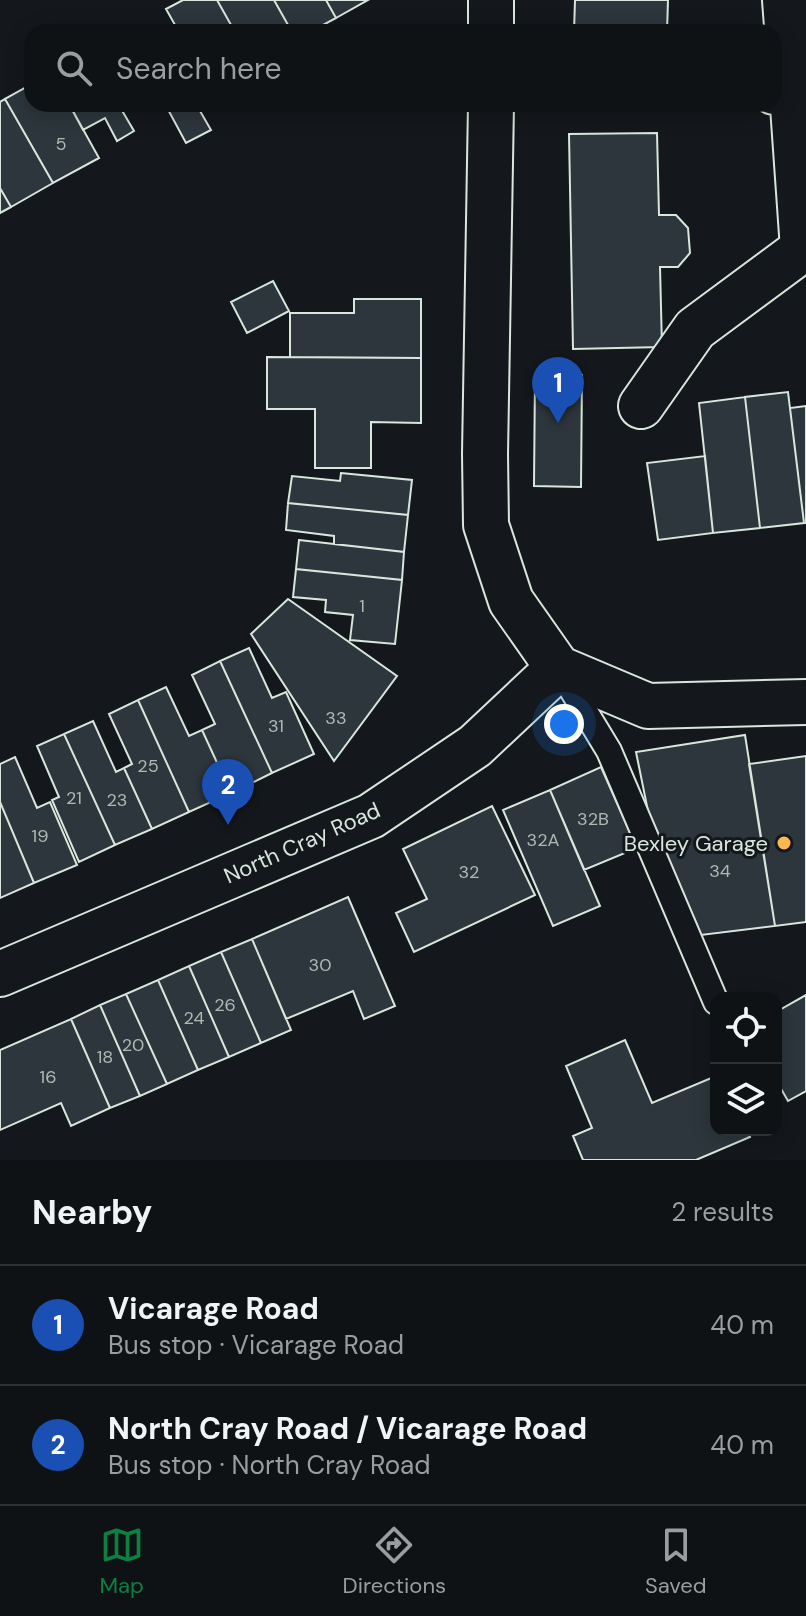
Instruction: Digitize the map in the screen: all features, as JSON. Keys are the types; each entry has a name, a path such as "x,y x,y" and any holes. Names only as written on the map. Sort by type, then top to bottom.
{"main road":[{"path":"491,0 491,24"},
{"path":"641,406 695,329 804,249 783,92 785,0"},
{"path":"491,112 486,525 511,601 558,668 648,706 806,702"},
{"name":"North Cray Road","path":"0,974 371,816 475,746 558,668"}],"lane":[{"path":"558,668 609,751 712,992"}],"building":[{"path":"183,0 217,0 230,24 174,24 166,9"},
{"path":"217,0 274,0 288,24 230,24"},
{"path":"274,0 326,0 336,18 325,24 288,24"},
{"path":"326,0 368,0 336,18"},
{"path":"575,0 668,0 667,24 574,24"},
{"path":"24,88 24,112 73,112 99,158 53,183 5,99"},
{"path":"5,99 53,183 11,207 0,188 0,102"},
{"path":"73,112 123,112 134,131 117,141 105,118 83,130"},
{"path":"169,112 201,112 211,130 186,143"},
{"path":"657,133 659,215 676,215 688,228 690,253 678,267 660,267 662,347 573,349 569,134"},
{"path":"0,188 11,207 0,213"},
{"path":"273,281 289,311 247,333 231,302"},
{"path":"354,299 421,299 421,358 290,357 290,313 354,313"},
{"path":"267,357 421,358 421,423 371,422 371,468 315,468 315,409 267,409"},
{"path":"535,375 582,375 581,487 534,486"},
{"path":"788,392 804,523 760,528 745,397"},
{"path":"745,397 760,528 713,533 699,403"},
{"path":"806,406 806,523 804,523 790,408"},
{"path":"705,456 713,533 658,540 647,463"},
{"path":"341,473 412,480 408,515 288,503 292,476 340,481"},
{"path":"288,503 408,515 404,552 334,544 334,536 286,530"},
{"path":"299,540 404,552 402,580 296,569"},
{"path":"296,569 402,580 395,644 350,640 353,615 325,612 326,600 293,597"},
{"path":"288,599 397,676 334,761 251,634"},
{"path":"249,648 272,698 286,692 314,754 272,773 220,661"},
{"path":"220,661 272,773 231,793 202,730 215,724 192,675"},
{"path":"166,687 189,736 202,730 231,793 189,812 138,700"},
{"path":"138,700 189,812 152,829 124,768 132,764 109,714"},
{"path":"93,721 116,772 124,768 152,829 115,845 64,734"},
{"path":"64,734 115,845 79,862 52,800 59,797 37,746"},
{"path":"745,735 775,926 701,935 649,816 636,752"},
{"name":"Bexley Garage","path":"806,756 806,922 775,926 749,764"},
{"path":"15,757 37,808 50,802 77,865 34,883 0,802 0,764"},
{"path":"601,767 637,848 584,870 550,790"},
{"path":"550,790 600,906 553,926 503,810"},
{"path":"0,802 34,883 0,898"},
{"path":"492,806 535,895 414,952 396,913 427,899 403,849"},
{"path":"348,897 395,1006 364,1019 353,991 286,1019 252,939"},
{"path":"252,939 291,1030 261,1043 221,952"},
{"path":"221,952 261,1043 229,1057 189,966"},
{"path":"189,966 229,1057 198,1070 158,980"},
{"path":"158,980 198,1070 167,1084 126,994"},
{"path":"126,994 167,1084 140,1096 100,1005"},
{"path":"806,995 806,1091 788,1101 782,1090 782,1009"},
{"path":"100,1005 140,1096 110,1108 71,1019"},
{"path":"71,1019 110,1108 71,1126 61,1103 0,1130 0,1050"},
{"path":"625,1040 652,1103 710,1079 710,1136 750,1137 696,1160 583,1160 573,1136 592,1128 566,1066"}],"place":[{"name":"Vicarage Road","path":"558,423"},
{"name":"North Cray Road / Vicarage Road","path":"228,825"},
{"name":"Bexley Garage","path":"784,843"}]}
